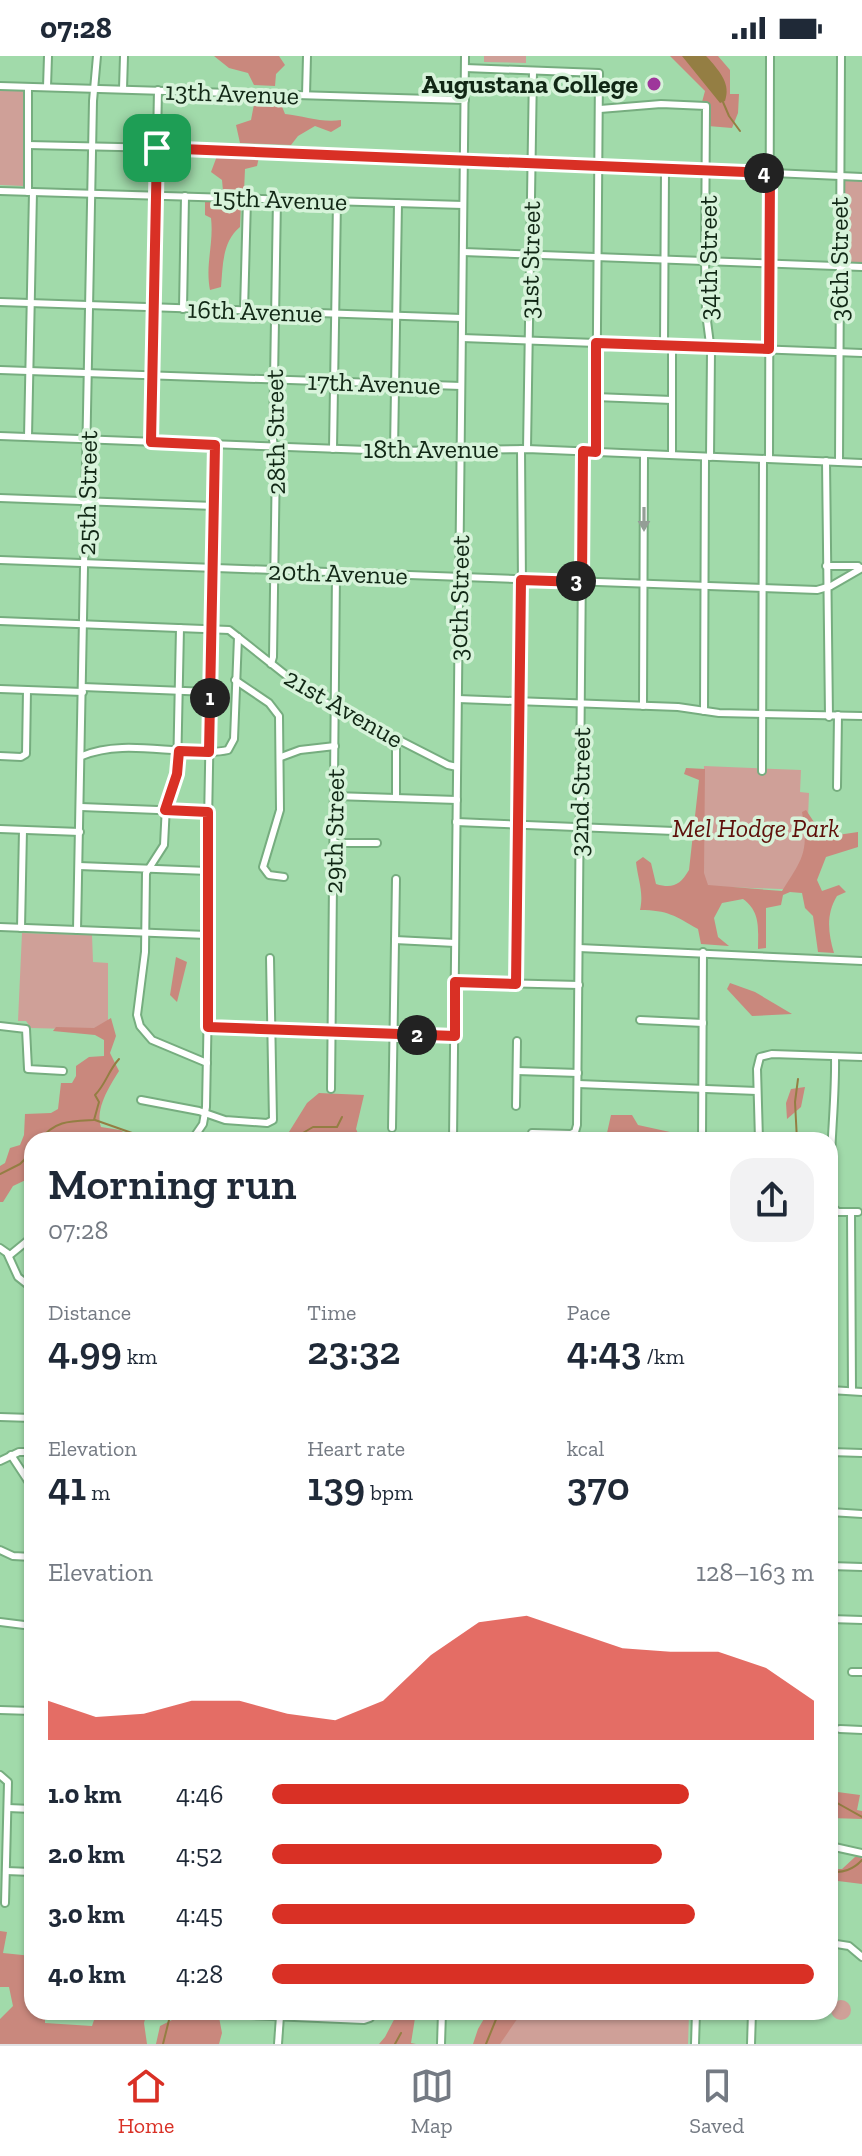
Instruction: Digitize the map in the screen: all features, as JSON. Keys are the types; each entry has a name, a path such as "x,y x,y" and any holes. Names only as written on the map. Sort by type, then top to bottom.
{"street":[{"path":"47,87 48,56"},
{"name":"25th Street","path":"77,930 97,56"},
{"path":"123,89 124,56"},
{"path":"306,95 307,56"},
{"name":"30th Street","path":"453,1132 465,56"},
{"path":"762,771 770,56"},
{"name":"36th Street","path":"839,462 841,56"},
{"path":"465,68 599,73 596,452"},
{"name":"31st Street","path":"516,984 521,580 533,71"},
{"name":"13th Avenue","path":"0,86 465,100"},
{"path":"28,87 32,303 28,437"},
{"path":"151,442 158,90"},
{"name":"34th Street","path":"600,109 661,104 706,106 705,261 710,347 704,711"},
{"path":"28,145 862,177"},
{"path":"665,169 672,455"},
{"name":"15th Avenue","path":"0,191 463,205"},
{"path":"183,309 185,196"},
{"path":"244,311 247,199"},
{"name":"28th Street","path":"271,664 275,571 273,440 277,199"},
{"path":"333,449 337,201"},
{"path":"394,451 398,203"},
{"path":"463,252 862,267"},
{"name":"16th Avenue","path":"0,302 462,318"},
{"path":"462,338 862,353"},
{"name":"17th Avenue","path":"0,370 461,386"},
{"path":"595,397 672,400"},
{"name":"18th Avenue","path":"0,436 394,451 524,449 862,463"},
{"path":"198,1132 205,1113 208,1027 208,812 215,445"},
{"name":"32nd Street","path":"575,1132 578,1084 583,451"},
{"path":"643,706 644,454"},
{"path":"826,461 829,717"},
{"path":"0,498 214,506"},
{"name":"20th Avenue","path":"0,560 828,588"},
{"path":"826,566 860,567"},
{"path":"828,588 860,567"},
{"name":"29th Street","path":"331,1089 336,573"},
{"name":"21st Avenue","path":"0,621 229,630 305,691 457,767"},
{"path":"180,628 177,774 165,810 164,845 146,876 145,952 137,1009 140,1026 148,1037 207,1063"},
{"path":"82,756 99,749 118,747 209,752 229,749 234,739 238,637"},
{"path":"235,680 277,710 281,757 278,770 280,816 263,867 269,875 284,877"},
{"path":"0,689 210,692"},
{"path":"0,756 21,757 26,754 27,690"},
{"path":"458,699 678,707 762,715 862,716"},
{"path":"837,787 838,715"},
{"path":"396,738 396,798"},
{"path":"281,757 300,750 335,746"},
{"path":"334,796 457,800"},
{"path":"81,807 208,812"},
{"path":"456,822 674,831"},
{"path":"0,829 80,832"},
{"path":"21,928 23,830"},
{"path":"334,843 377,843"},
{"path":"79,866 208,871"},
{"path":"392,1128 396,879"},
{"path":"0,927 207,935"},
{"path":"395,940 455,943"},
{"path":"579,948 862,961"},
{"path":"702,1132 703,952"},
{"path":"141,1100 234,1121 267,1123 274,1118 270,958"},
{"path":"455,982 579,985"},
{"path":"640,1020 703,1023"},
{"path":"0,1026 26,1029 29,1070 63,1071"},
{"path":"208,1027 455,1036"},
{"path":"516,1106 517,1041"},
{"path":"759,1132 760,1057 766,1054 862,1057"},
{"path":"831,1132 835,1107 835,1057"},
{"path":"517,1071 578,1073"},
{"path":"578,1084 757,1091"},
{"path":"838,1212 855,1212 852,1391"},
{"path":"8,1255 24,1243"},
{"path":"0,1248 8,1255 18,1277 24,1282"},
{"path":"838,1390 862,1392"},
{"path":"0,1417 24,1418"},
{"path":"838,1452 862,1453"},
{"path":"0,1461 24,1453"},
{"path":"11,1455 24,1475"},
{"path":"838,1512 862,1514"},
{"path":"0,1550 24,1557"},
{"path":"838,1566 862,1567"},
{"path":"838,1619 862,1620"},
{"path":"0,1622 24,1625"},
{"path":"852,1672 862,1672"},
{"path":"0,1710 24,1711"},
{"path":"840,1729 862,1730"},
{"path":"3,1776 8,1808 5,1903"},
{"path":"8,1808 24,1809"},
{"path":"838,1848 862,1853"},
{"path":"6,1871 24,1872"},
{"path":"838,1944 849,1946 862,1957"},
{"path":"278,2044 280,2020"},
{"path":"441,2044 442,2020"},
{"path":"695,2044 696,2020"},
{"path":"751,2044 752,2020"}],"green space":[{"path":"484,56 526,56 526,63 484,62"},
{"path":"0,89 22,89 24,92 23,186 0,185"},
{"path":"862,181 862,265 842,263 843,182"},
{"name":"Mel Hodge Park","path":"704,766 801,770 800,792 809,793 805,890 702,886"},
{"path":"22,933 92,935 93,962 108,963 108,1030 31,1028 26,1021 18,1021"},
{"path":"838,2001 845,2001 850,2006 848,2017 838,2019"},
{"path":"497,2020 689,2020 688,2044 484,2044"}],"shaded area":[{"path":"214,56 279,56 285,65 276,74 275,86 254,85 248,73 229,68"},
{"path":"670,56 718,56 730,70 730,94 739,94 738,113 732,128 708,126 709,103 702,102 705,91"},
{"path":"682,56 706,56 709,59 727,89 725,101 720,103"},
{"path":"255,99 279,99 285,114 341,120 341,126 331,132 315,126 298,136 291,145 240,143 236,125 251,120"},
{"path":"217,156 259,157 257,166 245,169 244,191 223,191 222,180 211,172"},
{"path":"205,201 241,202 240,227 227,247 221,287 210,290 208,271 212,227 211,218 205,215"},
{"path":"686,768 705,769 704,873 708,885 782,891 802,854 805,837 802,812 806,810 824,837 858,832 858,847 826,857 817,880 822,891 839,885 846,892 837,896 830,917 829,931 834,953 818,952 813,916 805,908 802,893 790,892 783,895 781,905 766,908 766,948 758,949 756,915 743,899 722,903 714,918 718,937 729,946 701,944 698,929 665,913 640,910 641,892 636,862 643,857 651,863 656,884 662,885 676,884 689,870 699,780 684,774"},
{"path":"176,957 187,962 177,1002 170,995"},
{"path":"730,983 755,992 792,1014 752,1016 727,989"},
{"path":"111,1018 116,1036 110,1053 119,1071 101,1106 101,1127 124,1132 24,1132 25,1114 51,1113 58,1109 61,1083 72,1083 76,1066 89,1057 104,1056 104,1040 95,1035 53,1031 56,1027 94,1028"},
{"path":"805,1087 801,1107 787,1119 786,1103 791,1089"},
{"path":"319,1093 364,1095 357,1132 289,1132 307,1103"},
{"path":"611,1115 632,1115 638,1125 670,1132 607,1132"},
{"path":"24,1135 24,1181 13,1186 0,1202 0,1166 5,1163 10,1148 20,1145"},
{"path":"838,1792 860,1795 857,1810 862,1811 862,1819 838,1818"},
{"path":"855,1857 862,1857 862,1884 838,1881 838,1869"},
{"path":"0,1931 7,1932 3,1953 24,1955 24,2020 92,2026 94,2020 145,2020 147,2044 0,2044 0,2019 13,2006 9,1987 0,1987"},
{"path":"172,2020 220,2020 222,2033 219,2044 156,2044 160,2026"},
{"path":"394,2020 415,2020 411,2043 416,2044 379,2044"},
{"path":"483,2020 516,2020 500,2044 473,2044"}],"waterway":[{"path":"723,102 740,131"},
{"path":"48,1132 71,1121 94,1120 99,1102 95,1095 119,1059"},
{"path":"797,1132 798,1079"},
{"path":"305,1132 313,1127 337,1127 342,1117"},
{"path":"95,1120 129,1132"},
{"path":"0,1174 24,1160"},
{"path":"838,1804 862,1817"},
{"path":"838,1872 848,1870 862,1860"},
{"path":"163,2044 169,2020"},
{"path":"486,2044 496,2020"},
{"path":"395,2044 401,2033"}],"place":[{"name":"Augustana College","path":"654,84"}],"route":[{"path":"157,148 770,173 769,349 596,343 596,452 583,451 582,582 521,580 516,984 455,982 455,1036 208,1027 208,812 165,810 177,774 179,751 209,752 215,445 151,442 157,148"}]}
